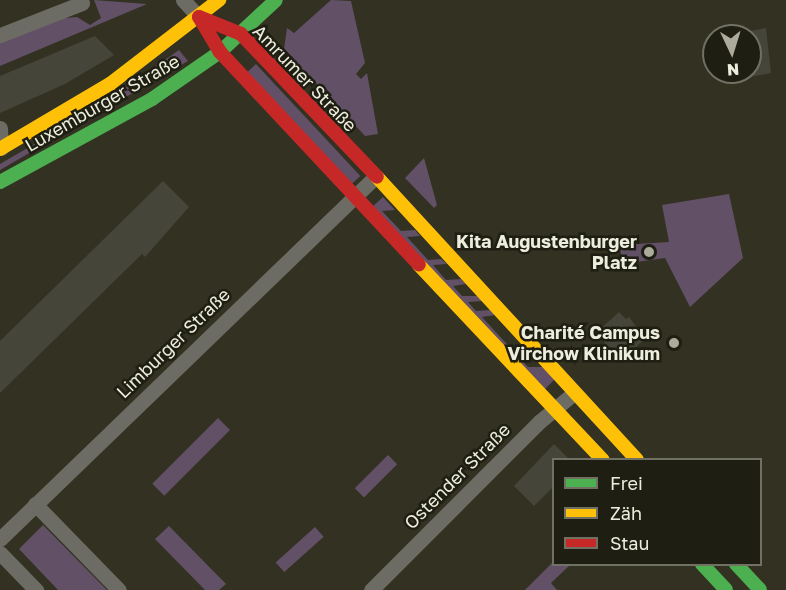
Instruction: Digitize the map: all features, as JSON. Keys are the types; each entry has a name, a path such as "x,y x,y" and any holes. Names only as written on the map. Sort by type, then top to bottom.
{"main road":[{"name":"Luxemburger Straße","path":"0,148 110,84 219,0"},
{"name":"Luxemburger Straße","path":"0,182 152,99 220,52 276,0"},
{"name":"Amrumer Straße","path":"199,17 241,34 636,458"},
{"path":"199,17 220,52 602,458"},
{"path":"704,566 726,590"},
{"path":"738,566 760,590"}],"street":[{"path":"183,0 199,17"},
{"path":"0,35 82,3"},
{"path":"0,128 0,148"},
{"name":"Limburger Straße","path":"0,539 375,177"},
{"name":"Ostender Straße","path":"371,590 555,408 574,393"},
{"path":"35,504 119,590"},
{"path":"0,553 36,590"}],"shaded area":[{"path":"94,0 147,4 0,66 0,41 53,19 77,17 90,25 101,18"},
{"path":"331,0 351,1 365,63 356,74 361,79 367,73 378,134 365,136 284,49 287,28 294,33"},
{"path":"179,50 188,61 0,170 0,164 93,110"},
{"path":"256,64 360,176 351,185 246,73"},
{"path":"424,158 437,205 434,208 405,178"},
{"path":"729,194 743,258 690,307 665,258 622,264 620,245 669,242 662,205"},
{"path":"383,197 395,210 382,211 401,231 415,230 420,236 407,237 428,260 441,259 447,264 433,265 446,280 461,279 466,284 453,286 462,296 477,296 482,301 468,302 476,311 490,310 495,315 482,317 528,367 544,367 555,379 543,391 371,208"},
{"path":"218,418 230,430 164,496 152,484"},
{"path":"388,455 397,464 364,497 355,488"},
{"path":"43,525 107,590 58,590 19,549"},
{"path":"169,526 226,584 219,590 205,590 155,539"},
{"path":"315,527 324,537 284,572 276,562"},
{"path":"552,563 552,566 569,566 551,583 557,590 525,590"}],"building":[{"path":"766,28 771,73 762,75 762,29"},
{"path":"95,36 114,55 65,84 0,113 0,76"},
{"path":"163,181 189,207 145,257 142,254 0,393 0,341"},
{"path":"619,312 626,319 629,317 645,339 624,358 607,347 598,331"},
{"path":"554,444 568,458 552,458 552,488 534,506 514,486"}],"traffic: fast":[{"path":"0,182 152,99 220,52 276,0"},
{"path":"704,566 726,590"},
{"path":"738,566 760,590"}],"traffic: slow":[{"path":"0,149 110,84 219,0"},
{"path":"377,177 635,458"},
{"path":"419,265 601,458"}],"traffic: jam":[{"path":"199,17 241,34 377,177"},
{"path":"199,17 220,52 419,265"}],"place":[{"name":"Kita Augustenburger Platz","path":"649,252"},
{"name":"Charité Campus Virchow Klinikum","path":"674,343"}]}
